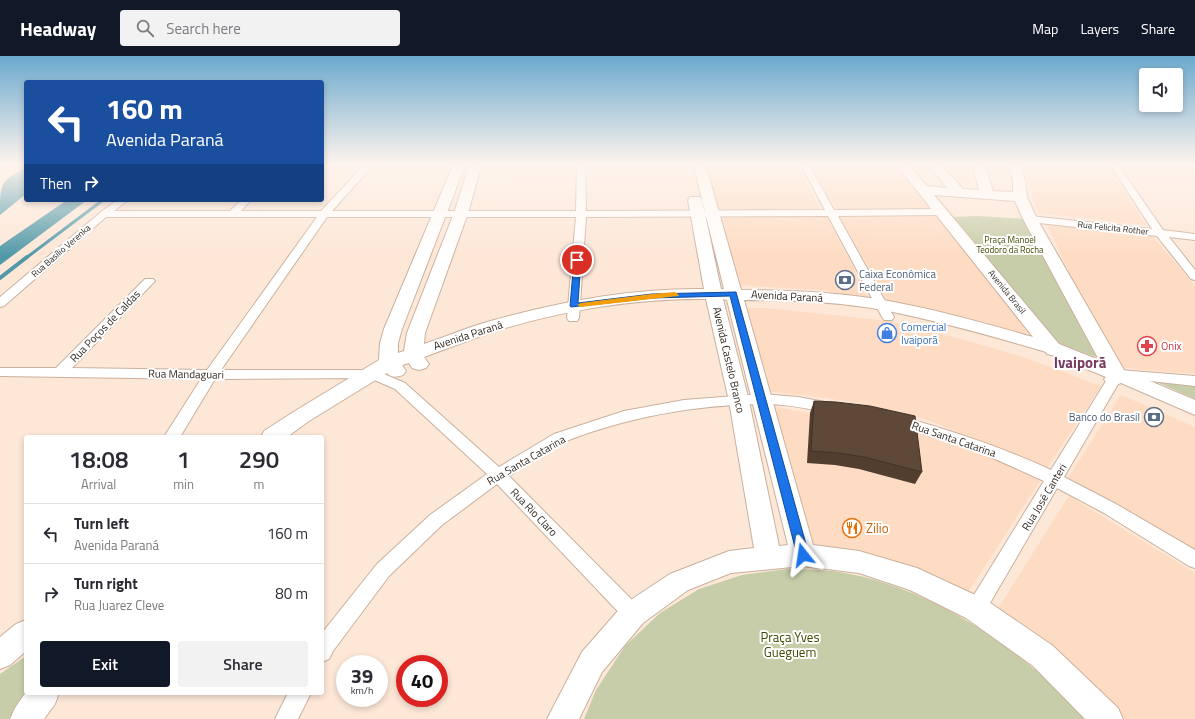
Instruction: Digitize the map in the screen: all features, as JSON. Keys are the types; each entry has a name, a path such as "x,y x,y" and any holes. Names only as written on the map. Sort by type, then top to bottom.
{"street":[{"path":"173,435 211,375 324,214 341,194"},
{"path":"387,372 389,343 393,329 448,194"},
{"path":"416,359 416,333 461,214 467,194"},
{"path":"574,312 581,194"},
{"name":"Avenida Castelo Branco","path":"698,194 734,298 803,555"},
{"name":"Avenida Castelo Branco","path":"703,194 715,298 739,401 769,558"},
{"path":"821,194 885,311"},
{"name":"Avenida Brasil","path":"927,194 1067,366"},
{"path":"1021,194 1030,218 1114,379 1195,381"},
{"path":"1134,194 1160,233 1195,276"},
{"name":"Rua Basílio Verenka","path":"0,304 104,214 120,202"},
{"path":"234,213 244,202"},
{"path":"104,214 706,214 942,212"},
{"name":"Rua Felicita Rother","path":"1030,218 1195,237"},
{"name":"Rua Poços de Caldas","path":"60,372 149,281"},
{"name":"Avenida Paraná","path":"275,435 302,416 387,372 416,359 499,336 574,312 649,306 715,298 734,298 839,310 885,311 965,323 1053,348 1195,420"},
{"name":"Avenida Paraná","path":"885,311 1114,379 1195,408"},
{"name":"Rua Mandaguari","path":"0,372 211,375 387,372"},
{"name":"Avenida Paraná","path":"298,435 387,372"},
{"name":"Rua Rio Claro","path":"387,372 400,386 498,475 633,614"},
{"name":"Rua José Canteri","path":"976,609 1114,379"},
{"name":"Rua Santa Catarina","path":"324,648 383,570 436,520 498,475 559,438 624,416 684,405 762,399 798,402 843,410"},
{"name":"Rua Santa Catarina","path":"881,418 927,428 995,453 1055,478 1195,560"},
{"path":"563,719 592,662 633,614 679,582 729,562 803,555 859,562 917,580 976,609 1043,656 1107,719"},
{"path":"26,719 43,695"},
{"path":"286,719 299,695"}],"shaded area":[{"path":"714,194 812,194 820,210 718,209"},
{"path":"828,194 918,194 930,209 837,209"},
{"path":"1032,194 1126,194 1146,225 1038,213"},
{"path":"938,216 1037,339 965,317 888,301 840,217"},
{"path":"721,217 827,217 869,298 829,291 741,285"},
{"path":"1046,223 1150,233 1195,286 1195,374 1124,368 1084,304"},
{"path":"744,308 766,308 889,321 1021,356 1101,386 1047,468 925,419 857,403 806,395 770,392"},
{"path":"1121,395 1195,427 1195,549 1068,478"},
{"path":"774,407 925,432 1042,478 967,594 812,547"},
{"path":"1069,496 1195,573 1195,719 1121,719 997,610"}],"green space":[{"name":"Praça Manoel Teodoro da Rocha","path":"977,216 1026,219 1099,358 1057,344 952,217"},
{"path":"1155,381 1195,385 1195,399"},
{"name":"Praça Yves Gueguem","path":"787,569 839,572 899,588 929,600 984,631 1035,669 1069,700 1085,719 584,719 596,690 625,646 660,613 699,589 742,575"},
{"path":"24,657 24,695 27,695 10,719 0,719 0,674"}],"water":[{"path":"0,194 24,194 24,196 0,215"},
{"path":"64,202 84,202 0,265 0,246"}],"building":[{"path":"814,401 870,406 915,416 922,472 864,457 811,451"}],"waterway":[{"path":"26,258 100,202"},
{"path":"0,278 27,257"}],"slow traffic":[{"path":"581,305 652,296 675,295"}],"place":[{"name":"Caixa Econômica Federal","path":"845,280"},
{"name":"Comercial Ivaiporã","path":"887,333"},
{"name":"Onix","path":"1147,346"},
{"name":"Banco do Brasil","path":"1154,417"},
{"name":"Zilio","path":"852,528"}],"district":[{"name":"Ivaiporã","path":"1080,363"}],"route":[{"path":"577,260 574,306 652,296 734,293 735,303 803,555"}]}
